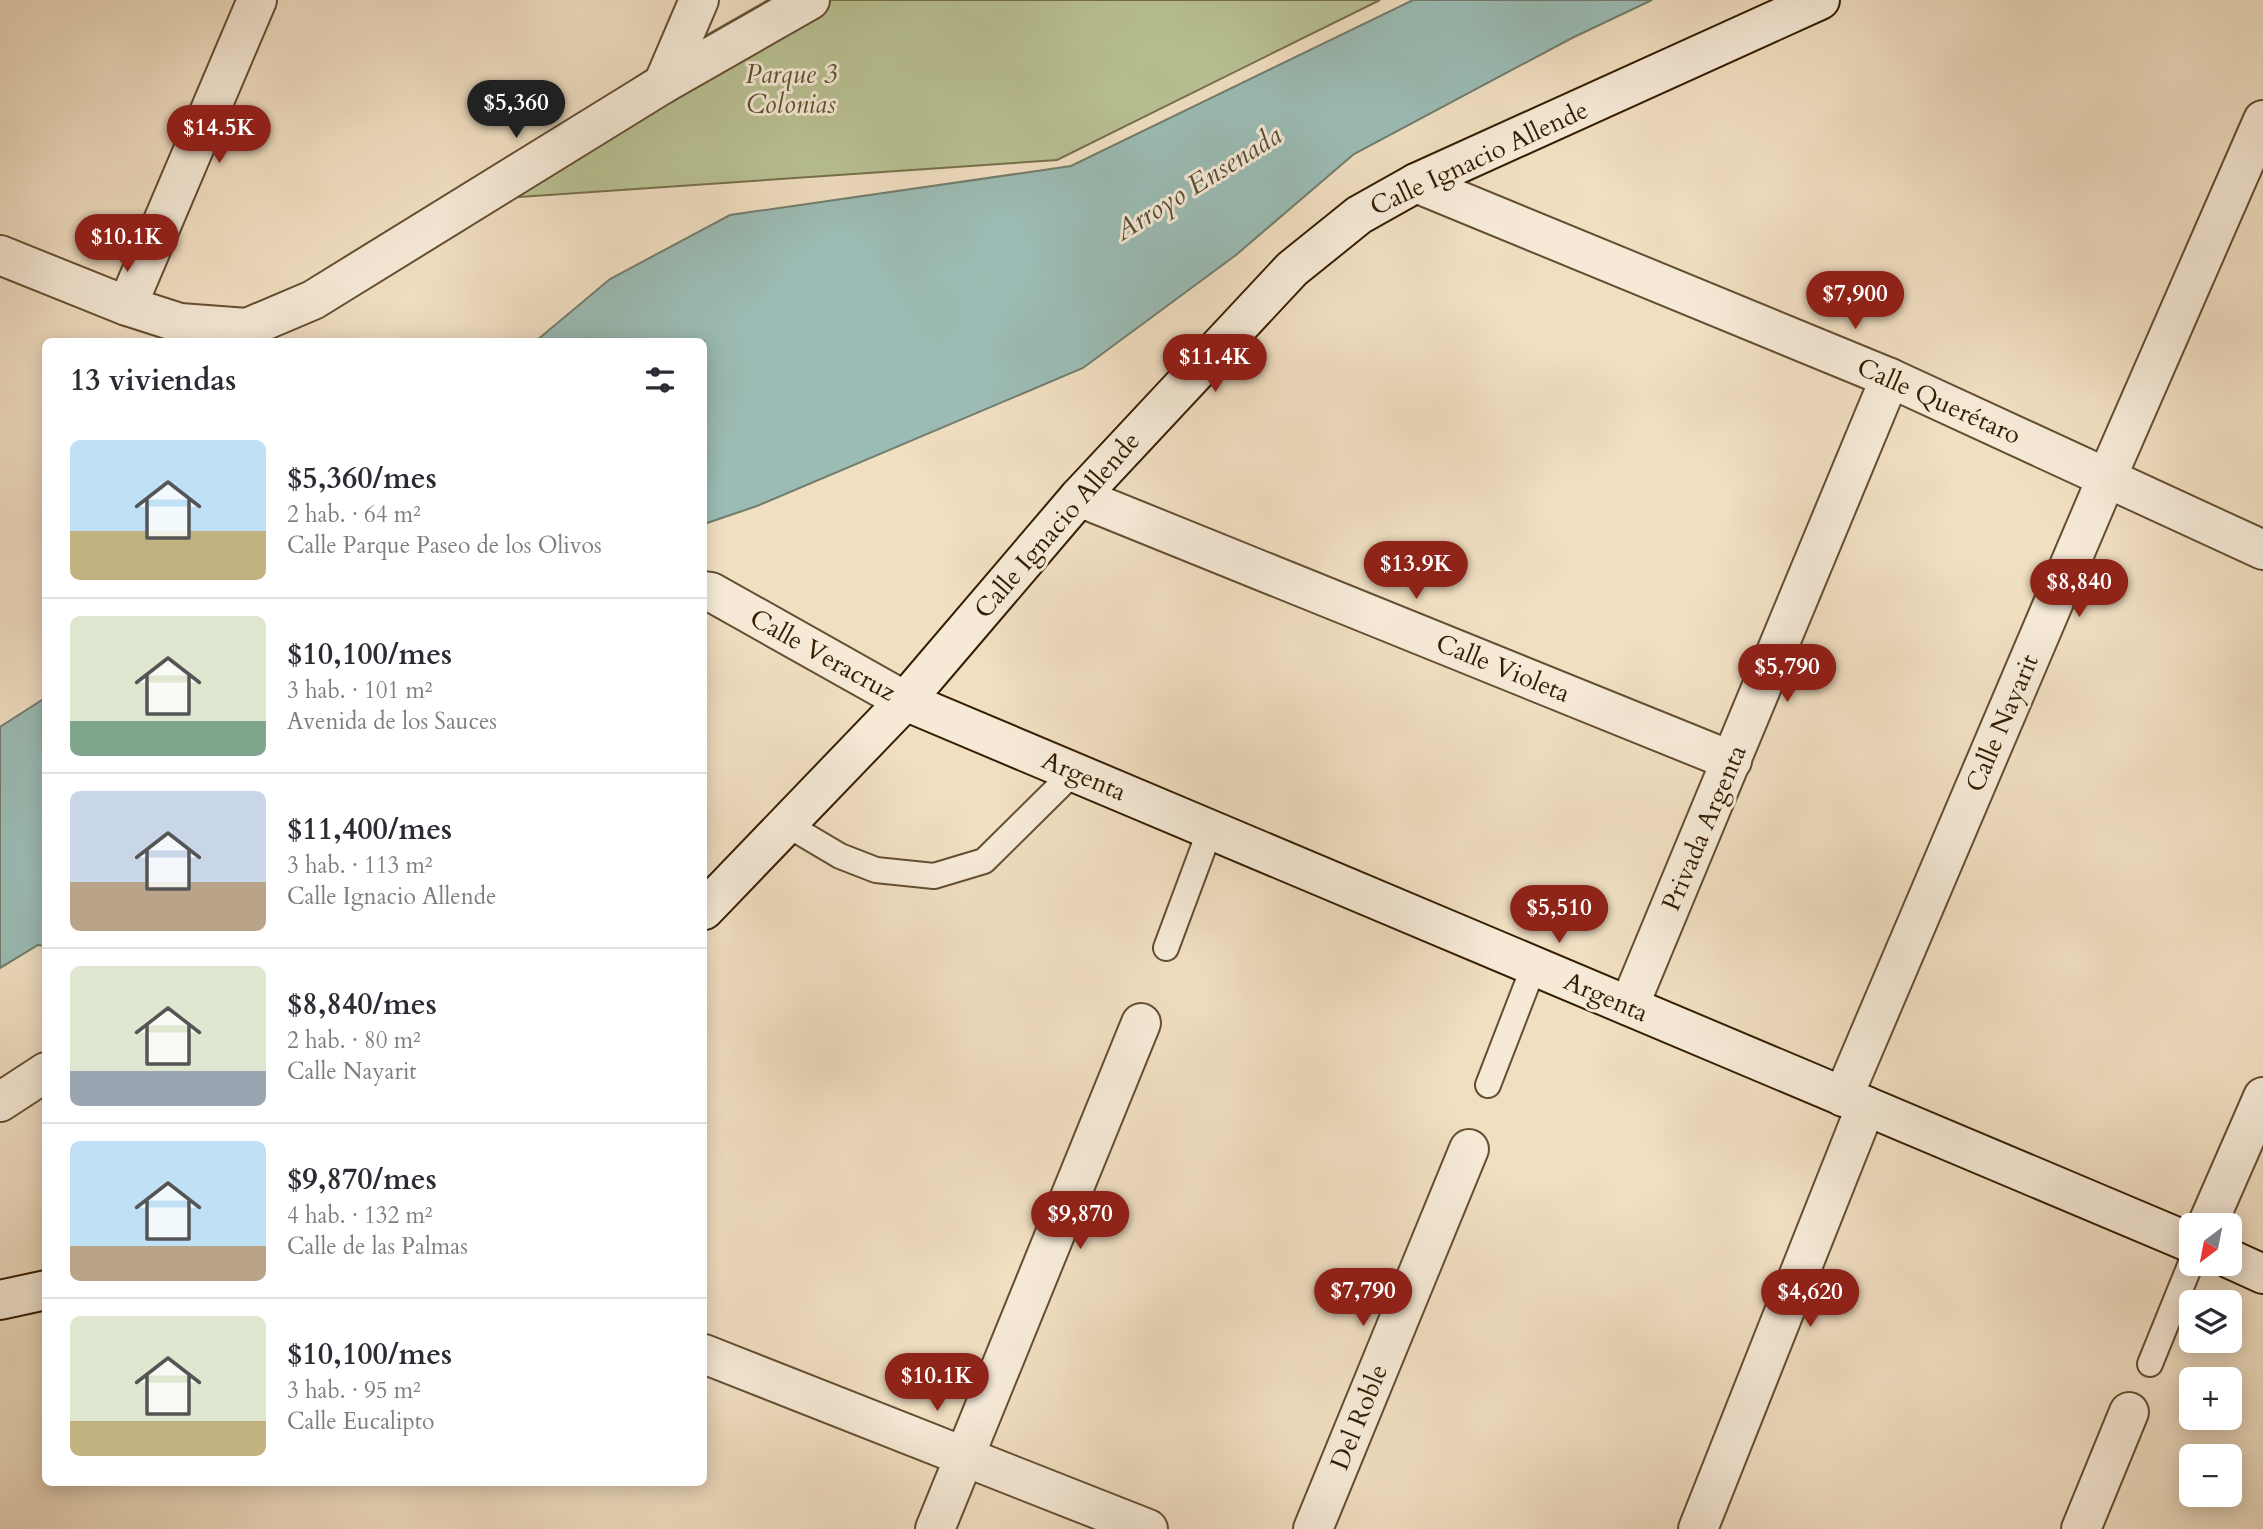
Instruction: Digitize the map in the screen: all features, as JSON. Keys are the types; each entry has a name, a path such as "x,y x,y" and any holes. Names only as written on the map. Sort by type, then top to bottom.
{"street":[{"path":"127,306 257,0"},
{"path":"663,85 699,0"},
{"path":"0,255 127,306 180,323 247,328 313,300 663,85 810,0"},
{"name":"Calle Ignacio Allende","path":"707,907 905,701 1079,497 1292,269 1359,215 1416,183 1820,0"},
{"name":"Calle Nayarit","path":"1698,1529 1854,1102 2107,477 2263,120"},
{"name":"Calle Querétaro","path":"1416,183 1890,378 2263,550"},
{"name":"Privada Argenta","path":"1629,1006 1890,378"},
{"name":"Calle Violeta","path":"1079,497 1732,761"},
{"name":"Calle Veracruz","path":"707,591 905,701"},
{"name":"Argenta","path":"905,701 2179,1238"},
{"path":"935,1529 1141,1023"},
{"path":"0,1102 42,1075"},
{"path":"2212,1213 2263,1097"},
{"name":"Del Roble","path":"1313,1529 1468,1149"},
{"path":"2242,1264 2263,1274"},
{"path":"0,1300 42,1291"},
{"path":"707,1355 1148,1529"},
{"path":"2081,1529 2129,1412"}],"lane":[{"path":"786,824 840,856 876,870 934,876 984,861 1074,772"},
{"path":"1166,948 1210,830"},
{"path":"1488,1086 1534,966"},
{"path":"2150,1364 2186,1276"}],"green space":[{"name":"Parque 3 Colonias","path":"768,0 1380,0 1057,160 448,202 656,64"}],"water":[{"name":"Arroyo Ensenada","path":"1413,0 1652,0 1572,38 1354,154 1236,255 1083,368 757,506 707,523 707,338 540,338 610,279 730,215 1071,166"},
{"path":"42,700 42,946 38,945 0,968 0,727"}]}
